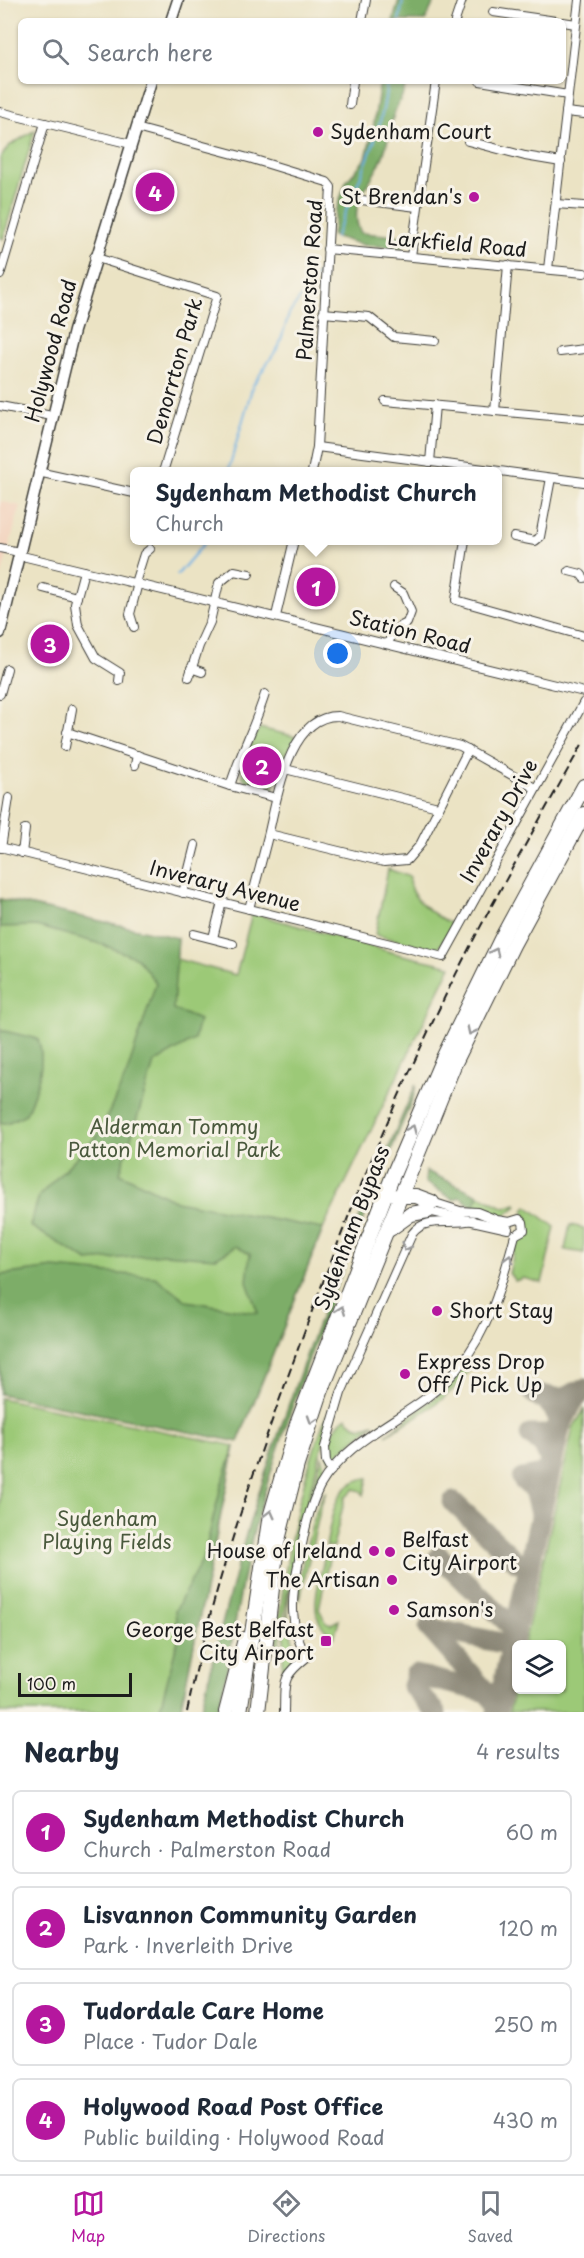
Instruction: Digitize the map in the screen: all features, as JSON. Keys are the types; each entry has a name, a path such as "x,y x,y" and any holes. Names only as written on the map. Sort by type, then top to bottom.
{"highway":[{"name":"Sydenham Bypass","path":"240,1712 268,1521 297,1424 378,1213 456,1031 501,939 584,786"},
{"name":"Sydenham Bypass","path":"258,1712 277,1544 297,1465 342,1338 470,1033 513,945 584,814"},
{"path":"417,1161 418,1184 428,1204"},
{"path":"378,1213 391,1199 403,1195 428,1204"},
{"path":"389,1230 428,1204"},
{"path":"226,1712 246,1633 255,1613"}],"main road":[{"path":"172,18 178,0"},
{"name":"Holywood Road","path":"0,633 51,416 94,258 151,84"}],"street":[{"path":"363,18 366,0"},
{"path":"456,18 462,0"},
{"path":"548,269 568,95 579,26 579,0"},
{"path":"492,12 535,18"},
{"path":"350,105 353,84"},
{"path":"411,256 436,84"},
{"path":"499,84 568,95"},
{"path":"0,112 131,144"},
{"path":"566,112 584,114"},
{"path":"0,275 45,123"},
{"name":"Palmerston Road","path":"136,129 252,159 327,182 333,193 327,249 317,447 313,467"},
{"path":"468,141 525,156 561,162"},
{"path":"362,200 417,207"},
{"path":"556,204 584,206"},
{"name":"Larkfield Road","path":"327,249 584,273"},
{"name":"Denorrton Park","path":"94,258 217,296 164,467"},
{"path":"495,411 508,265"},
{"path":"323,313 369,316 394,337 435,341"},
{"path":"560,352 584,348"},
{"path":"385,401 584,419"},
{"path":"430,462 435,405"},
{"path":"0,406 51,416"},
{"path":"317,447 463,467"},
{"path":"38,472 130,493"},
{"path":"502,472 584,482"},
{"path":"514,537 531,541 540,537 551,478"},
{"path":"276,616 293,545"},
{"path":"464,545 456,600 584,636"},
{"name":"Station Road","path":"0,549 584,693"},
{"path":"134,627 130,614 136,583 144,554 150,549"},
{"path":"84,571 75,614 84,638 96,658 120,673 119,681"},
{"path":"189,677 209,626 219,583 234,571 249,574"},
{"path":"570,571 581,574 584,578"},
{"path":"388,643 395,629 407,623 411,616 411,607 405,589 394,587"},
{"path":"43,588 77,597"},
{"path":"191,668 202,672"},
{"path":"0,694 7,669"},
{"path":"230,786 239,757 255,724 265,694"},
{"name":"Inverary Drive","path":"443,957 584,702"},
{"path":"65,747 72,710"},
{"path":"249,909 285,769 303,735 315,722 331,716 451,743 468,750 535,788"},
{"path":"67,732 230,786 276,798"},
{"path":"269,834 384,861 398,862 416,851 468,750"},
{"path":"135,765 137,755"},
{"path":"285,769 438,807"},
{"path":"1,848 9,798"},
{"path":"22,853 25,829"},
{"path":"183,893 195,844"},
{"name":"Inverary Avenue","path":"1,848 443,957"},
{"path":"213,938 222,902"},
{"path":"194,934 233,944"},
{"path":"428,1204 472,1220 508,1226"},
{"path":"428,1204 508,1226 515,1235"},
{"path":"284,1712 285,1679 288,1673 308,1657 296,1632 292,1600 311,1510 317,1493 331,1470 358,1443 419,1405 457,1368 480,1336 502,1283 515,1235 524,1230 523,1222 516,1218 508,1226"},
{"path":"331,1470 326,1462 325,1448 341,1393 412,1234 421,1225 430,1222 456,1225 472,1220"}],"shaded area":[{"path":"0,501 20,506 0,581"}],"green space":[{"path":"399,0 435,0 426,18 394,18"},
{"path":"380,84 405,84 383,155 362,195 356,213 361,233 399,236 404,239 403,248 363,245 332,236 336,211 346,182 366,158 373,130"},
{"path":"35,130 3,239 0,237 0,158 9,146"},
{"path":"259,728 297,737 283,760 272,792 251,787 242,777 244,756"},
{"path":"388,869 410,877 413,892 424,906 454,925 439,947 429,948 375,935"},
{"name":"Alderman Tommy Patton Memorial Park","path":"0,899 178,938 176,959 236,975 252,913 398,954 451,966 323,1229 238,1442 0,1394"},
{"path":"0,899 178,938 173,1009 199,1020 194,1040 154,1063 120,1173 176,1201 323,1229 238,1442 0,1394 0,1275 54,1268 155,1277 187,1301 258,1313 247,1282 250,1254 236,1246 216,1258 164,1254 88,1261 30,1226 39,1196 99,1134 127,1073 156,983 137,958 101,944 36,926 0,927"},
{"path":"0,1030 38,1039 41,1057 37,1086 26,1114 7,1123 0,1123"},
{"path":"416,1084 414,1095 331,1299 276,1455 249,1552 224,1686 216,1712 200,1712 244,1542 287,1408 349,1245"},
{"path":"426,1171 479,1195 473,1207 460,1197 454,1200 425,1182"},
{"path":"479,1195 505,1208 516,1204 517,1206 502,1218 494,1217 484,1207 472,1209"},
{"path":"527,1206 555,1227 542,1283 523,1278 515,1281 509,1273 516,1244 528,1229 524,1211"},
{"path":"570,1225 584,1228 584,1253 565,1250"},
{"path":"475,1359 459,1384 448,1394 386,1435 436,1397"},
{"name":"Sydenham Playing Fields","path":"0,1398 235,1446 180,1712 0,1712"},
{"path":"584,1410 584,1712 509,1712 513,1694 566,1694 566,1640 525,1640 573,1428"},
{"path":"326,1416 329,1423 299,1535 279,1650 276,1653 292,1533 307,1474"},
{"path":"346,1417 359,1426 375,1423 329,1461 327,1449 331,1437"},
{"path":"235,1446 180,1712 159,1712 178,1640 175,1611 204,1556 221,1486"},
{"path":"322,1457 327,1470 313,1498 303,1528"},
{"path":"368,1478 364,1495 361,1491 354,1489 345,1498 333,1547 326,1546 333,1513 341,1494 356,1481"},
{"path":"326,1491 300,1599 300,1578 307,1544"},
{"path":"303,1528 294,1567 288,1608 293,1567"},
{"path":"324,1558 329,1559 319,1609 326,1622 331,1624 339,1620 334,1637 325,1630 316,1611 317,1591"},
{"path":"288,1608 295,1649 292,1657 294,1665 282,1679 283,1650"}],"waterway":[{"path":"400,18 403,0"},
{"path":"335,238 374,142 387,84"},
{"path":"229,467 253,385 279,346 289,314 319,272"},
{"path":"177,575 203,545"}],"taxiway":[{"path":"540,1514 534,1490 522,1479 542,1475 552,1464 543,1445 530,1435 546,1435 560,1427 552,1407 533,1393 561,1399 583,1389"},
{"path":"497,1712 560,1427 573,1402 584,1389"},
{"path":"453,1502 517,1562"},
{"path":"439,1556 515,1630"},
{"path":"429,1628 498,1705"},
{"path":"429,1628 512,1645"},
{"path":"415,1675 487,1692"},
{"path":"412,1686 436,1712"}],"railway":[{"path":"187,1712 208,1625 246,1495 342,1232 417,1055 455,976 584,741"}],"place":[{"name":"Sydenham Court","path":"318,132"},
{"name":"Holywood Road Post Office","path":"155,192"},
{"name":"St Brendan's","path":"474,197"},
{"name":"Sydenham Methodist Church","path":"316,587"},
{"name":"Tudordale Care Home","path":"50,644"},
{"name":"Lisvannon Community Garden","path":"262,766"},
{"name":"Short Stay","path":"437,1311"},
{"name":"Express Drop Off / Pick Up","path":"405,1374"},
{"name":"House of Ireland","path":"374,1551"},
{"name":"Belfast City Airport","path":"390,1552"},
{"name":"The Artisan","path":"392,1580"},
{"name":"Samson's","path":"394,1610"},
{"name":"George Best Belfast City Airport","path":"326,1641"}]}
